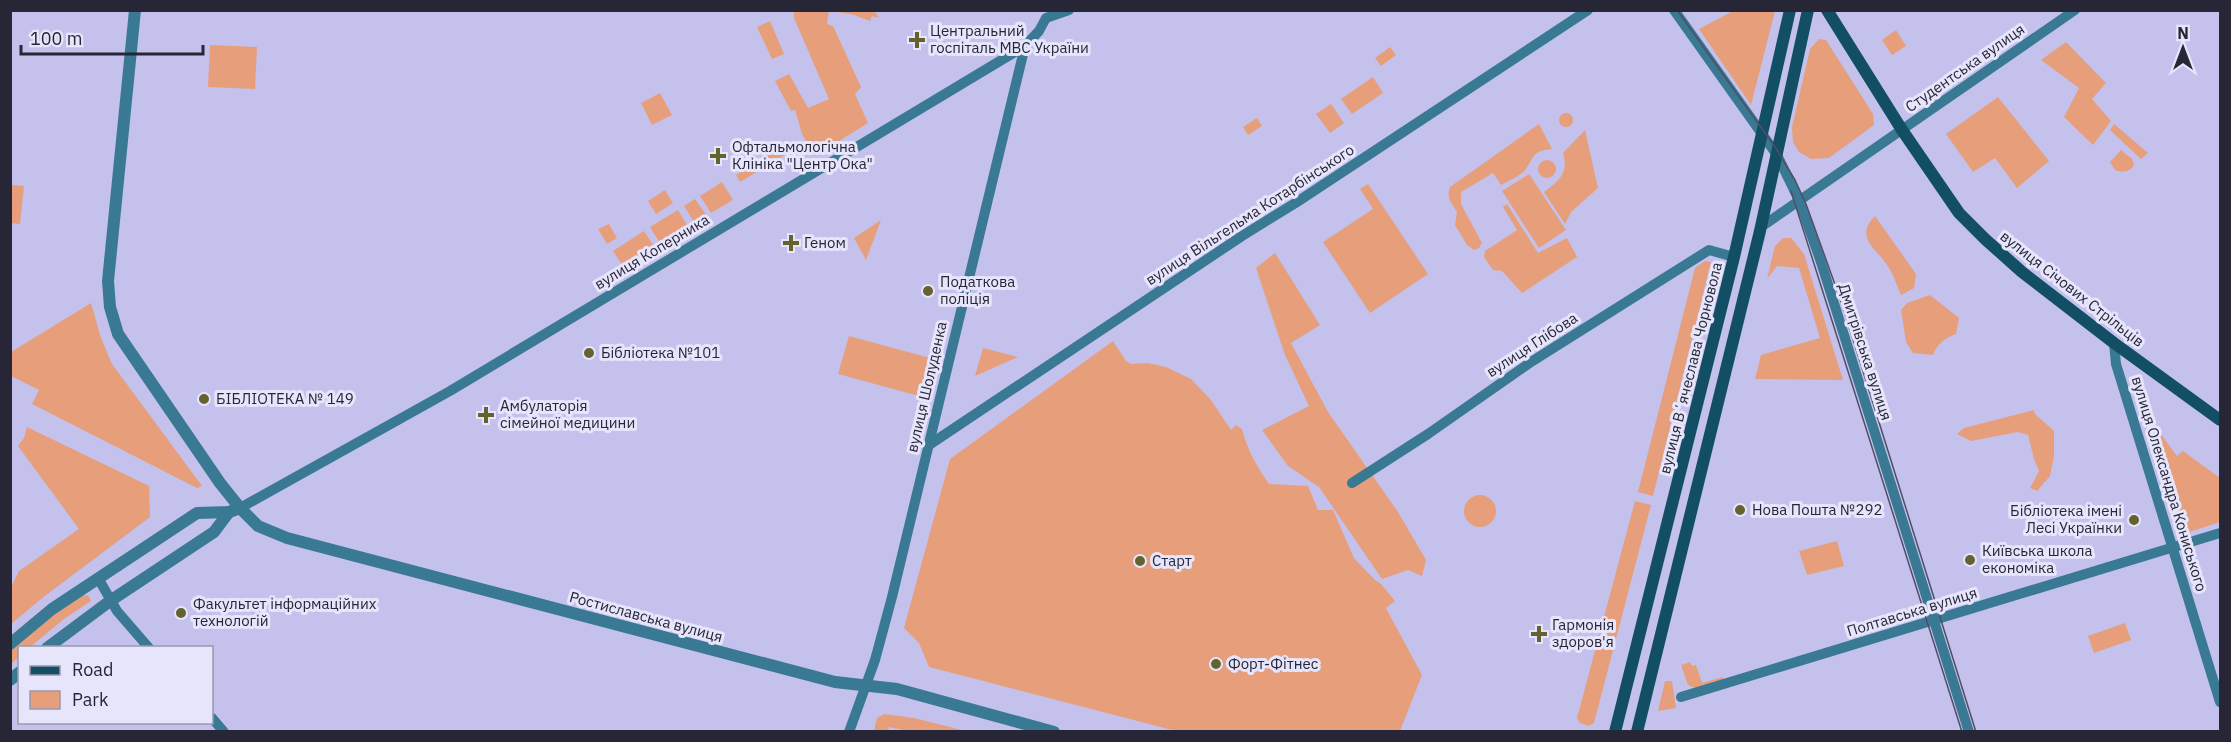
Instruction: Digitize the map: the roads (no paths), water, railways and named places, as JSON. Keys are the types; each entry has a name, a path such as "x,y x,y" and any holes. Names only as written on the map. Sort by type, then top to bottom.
{"main road":[{"name":"вулиця Вʼячеслава Чорновола","path":"1615,732 1734,257 1790,10"},
{"path":"1636,732 1761,227 1808,10"},
{"name":"вулиця Січових Стрільців","path":"1827,10 1902,130 1959,213 2022,272 2220,420"}],"street":[{"name":"Ростиславська вулиця","path":"135,10 108,281 110,307 118,334 220,483 234,510 258,526 287,538 824,679 897,689 1054,732"},
{"name":"вулиця Коперника","path":"234,510 450,391 1024,46 1039,31 1045,14 1070,10"},
{"name":"вулиця Вільгельма Котарбінського","path":"928,445 1232,242 1297,202 1588,10"},
{"name":"Дмитрівська вулиця","path":"1674,10 1777,155 1799,200 1821,262 1969,732"},
{"name":"Студентська вулиця","path":"1902,130 2075,10"},
{"name":"вулиця Шолуденка","path":"849,732 866,686 892,597 1024,46"},
{"path":"1761,227 1902,130"},
{"name":"вулиця Глібова","path":"1352,483 1428,434 1531,362 1708,250 1734,257"},
{"name":"вулиця Олександра Кониського","path":"2114,343 2116,364 2174,546 2220,702"},
{"path":"10,644 52,609 197,513 234,510"},
{"path":"50,646 110,601 214,532 234,510"},
{"name":"Полтавська вулиця","path":"1681,698 2220,533"},
{"path":"98,578 110,601 147,646"},
{"path":"213,719 224,732"}],"tram line":[{"path":"1677,10 1775,147 1795,180 1806,204 1842,304 1976,732"},
{"path":"1791,191 1962,732"}],"place":[{"name":"Центральний госпіталь МВС України","path":"917,40"},
{"name":"Офтальмологічна Клініка \"Центр Ока\"","path":"718,156"},
{"name":"Геном","path":"791,243"},
{"name":"Податкова поліція","path":"928,291"},
{"name":"Бібліотека №101","path":"589,353"},
{"name":"БІБЛІОТЕКА № 149","path":"204,399"},
{"name":"Амбулаторія сімейної медицини","path":"486,415"},
{"name":"Нова Пошта №292","path":"1740,510"},
{"name":"Бібліотека імені Лесі Українки","path":"2134,520"},
{"name":"Київська школа економіка","path":"1970,560"},
{"name":"Старт","path":"1140,561"},
{"name":"Факультет інформаційних технологій","path":"181,613"},
{"name":"Гармонія здоров'я","path":"1539,634"},
{"name":"Форт-Фітнес","path":"1216,664"}]}
